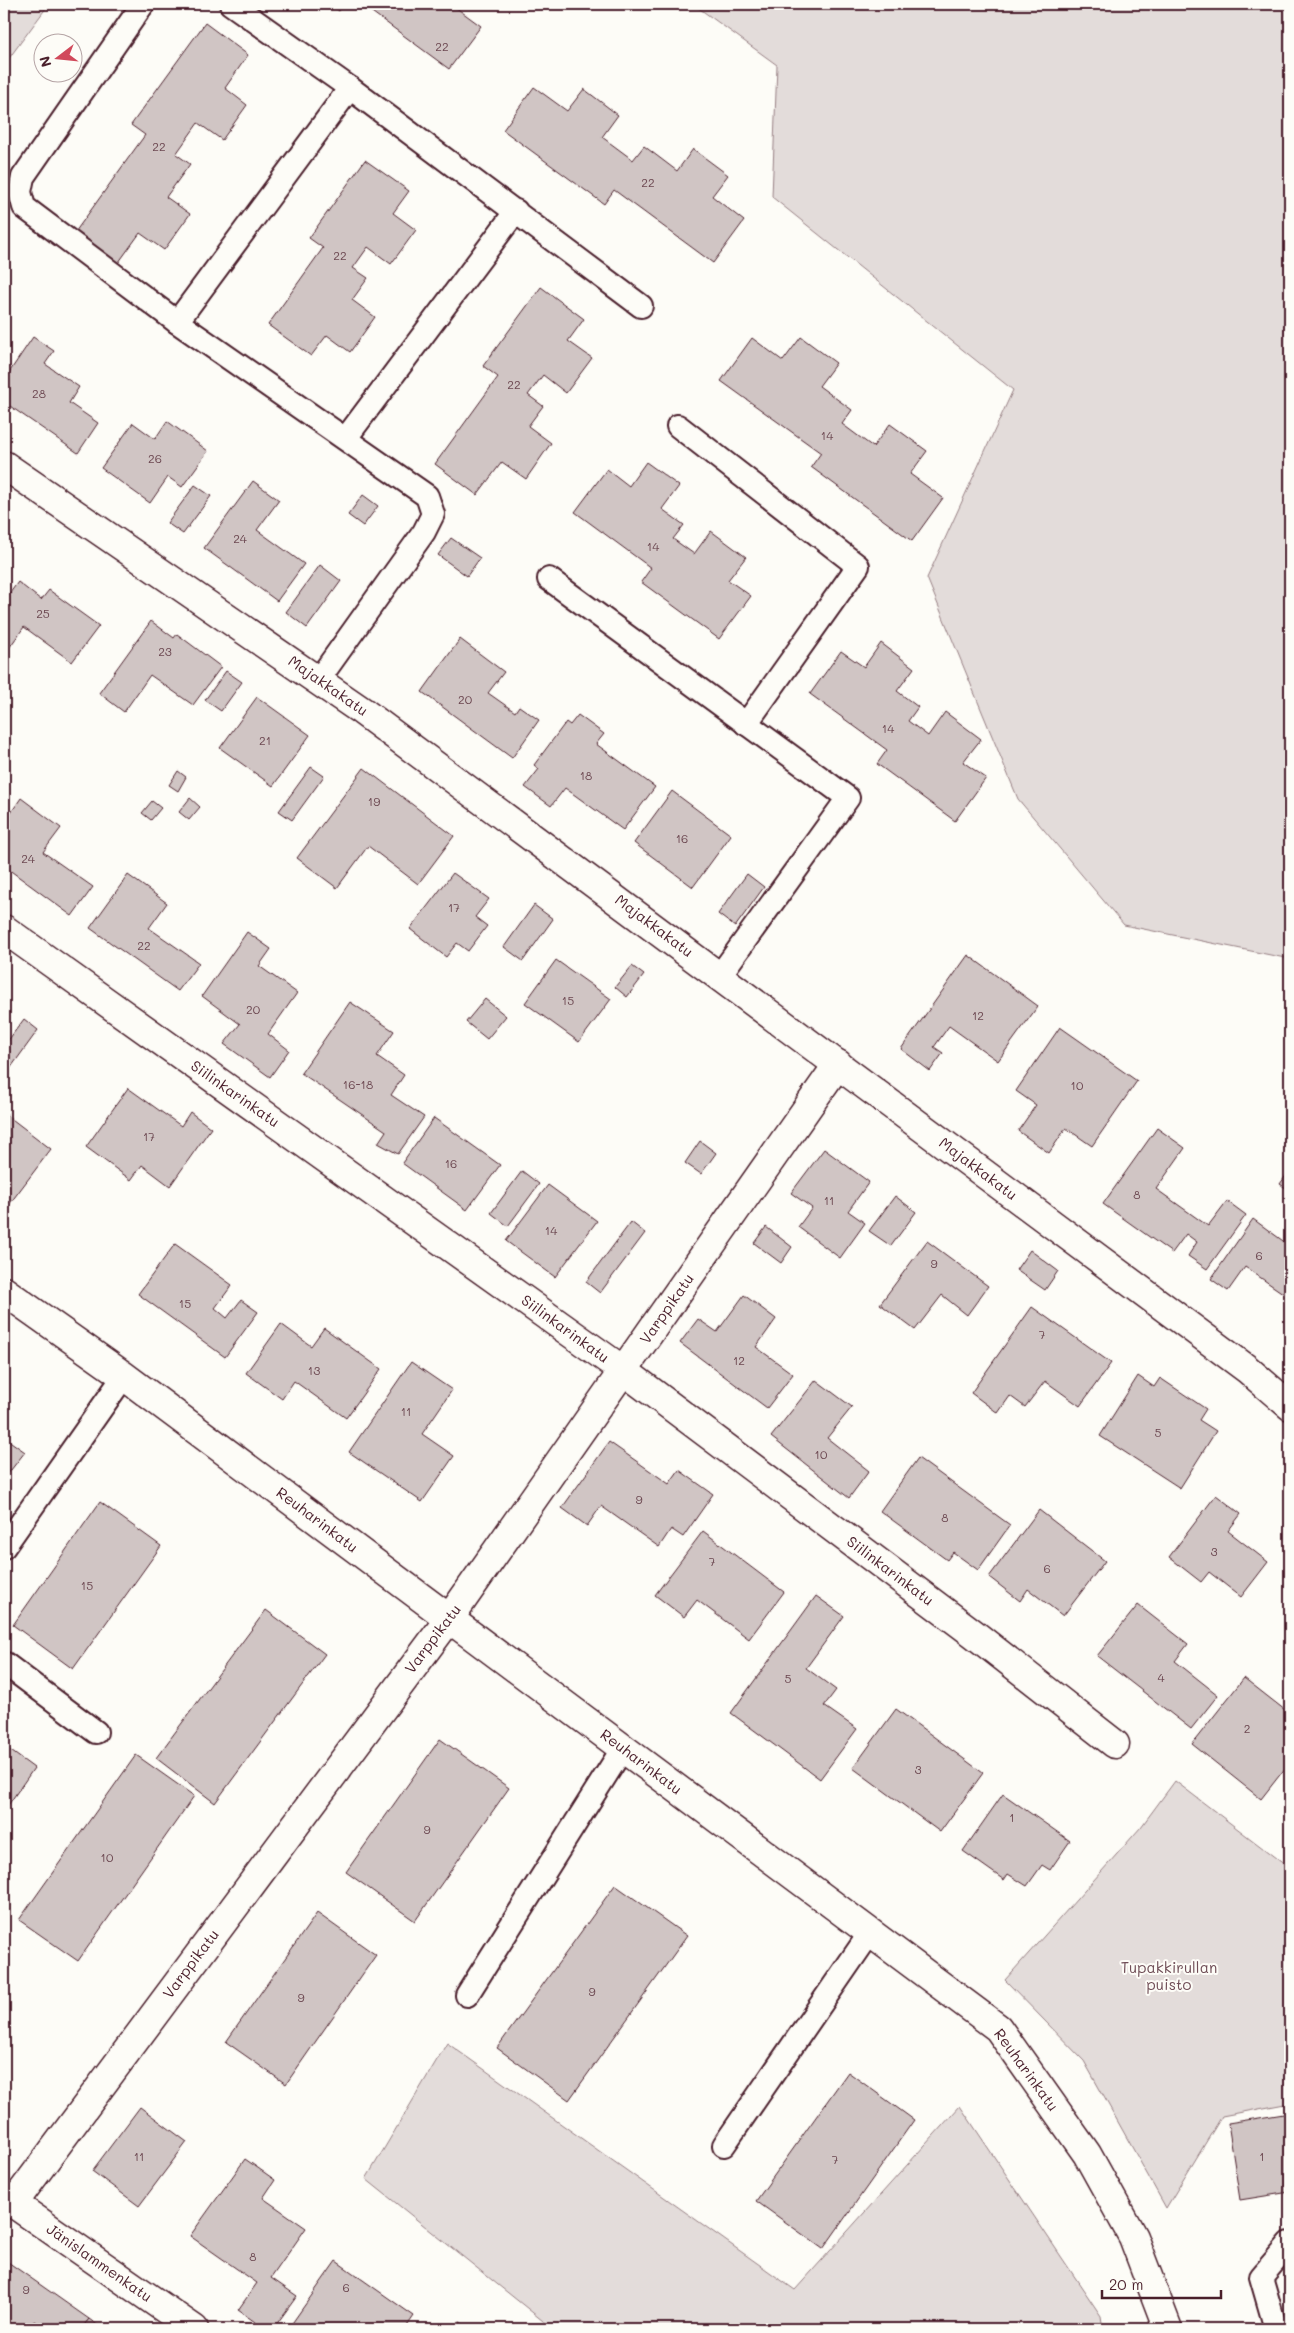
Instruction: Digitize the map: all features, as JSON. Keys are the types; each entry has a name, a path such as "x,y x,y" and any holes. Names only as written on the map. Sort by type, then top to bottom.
{"street":[{"name":"Majakkakatu","path":"4,465 319,679 720,975 1247,1369 1290,1406"},
{"name":"Siilinkarinkatu","path":"4,929 624,1371 974,1634 1115,1744"},
{"name":"Varppikatu","path":"8,2200 449,1619 838,1064"},
{"name":"Reuharinkatu","path":"4,1291 124,1376 998,2028 1087,2154 1133,2237 1168,2329"},
{"name":"Jänislammenkatu","path":"8,2200 194,2329"}],"lane":[{"path":"143,4 23,177 20,192 24,207 177,322 427,496 432,514 424,532 319,679"},
{"path":"231,4 350,88 641,306"},
{"path":"177,322 350,88"},
{"path":"346,438 516,211"},
{"path":"678,426 858,566 746,724"},
{"path":"549,579 848,798 720,975"},
{"path":"4,1547 124,1376"},
{"path":"4,1663 96,1732"},
{"path":"467,1995 623,1748"},
{"path":"724,2145 870,1933"},
{"path":"1276,2329 1261,2278 1290,2243"}],"green space":[{"path":"4,4 49,4 4,65"},
{"path":"693,4 1290,4 1290,959 1124,925 1018,799 927,578 1013,390 772,197 777,65"},
{"name":"Tupakkirullan puisto","path":"1175,1781 1285,1865 1290,1858 1290,2103 1222,2116 1166,2208 1084,2061 1005,1980 1141,1827"},
{"path":"447,2043 795,2290 960,2106 1101,2316 1103,2329 553,2329 366,2179"}],"building":[{"path":"330,4 344,4 339,11"},
{"path":"361,4 451,4 481,26 449,69"},
{"path":"205,23 248,55 225,88 247,105 222,140 198,123 176,154 190,164 166,197 190,214 164,250 140,233 116,266 73,235 145,135 131,125"},
{"path":"534,87 567,111 584,89 618,115 602,137 633,160 644,146 677,171 693,149 728,175 712,196 744,221 713,263 614,190 604,204 503,130"},
{"path":"365,160 409,191 393,213 416,230 391,264 368,247 353,268 368,278 352,300 375,317 350,352 327,335 311,356 268,325 323,248 309,238"},
{"path":"541,287 584,319 568,341 592,358 566,393 543,375 528,395 543,406 528,426 551,443 526,479 502,462 477,495 435,464 498,377 483,366"},
{"path":"33,337 54,351 45,364 79,387 69,403 98,423 78,453 4,402 4,380"},
{"path":"801,337 836,363 819,386 852,410 842,424 873,447 890,424 927,451 910,474 943,498 912,541 811,467 821,453 721,381 752,338 783,361"},
{"path":"167,421 208,451 182,487 168,477 150,503 101,468 133,423 155,439"},
{"path":"646,462 679,486 662,509 684,525 673,539 694,554 711,531 746,557 728,580 751,596 719,639 641,582 651,568 575,512 607,469 629,486"},
{"path":"253,481 279,500 257,530 304,564 277,601 204,548"},
{"path":"195,485 211,496 183,534 167,523"},
{"path":"363,495 378,506 363,526 348,515"},
{"path":"451,538 480,558 467,576 438,555"},
{"path":"320,565 341,581 307,628 286,612"},
{"path":"18,582 41,600 49,590 99,626 72,662 24,627 4,655 4,601"},
{"path":"151,621 174,638 177,634 221,667 193,705 150,675 124,712 99,693"},
{"path":"460,639 504,672 488,693 515,712 519,706 539,720 512,758 422,692"},
{"path":"881,643 914,668 897,691 918,707 908,721 928,736 945,712 981,739 963,762 986,778 955,821 877,764 887,750 810,694 841,651 864,667"},
{"path":"226,671 242,682 221,711 205,700"},
{"path":"257,697 310,735 273,786 220,748"},
{"path":"578,715 604,734 596,744 655,787 623,830 565,788 551,806 525,787 539,769 534,765 566,722 570,725"},
{"path":"311,767 324,776 292,820 279,811"},
{"path":"364,768 454,836 418,884 368,846 337,888 297,858"},
{"path":"178,771 186,777 178,791 169,785"},
{"path":"672,791 731,835 693,887 634,843"},
{"path":"21,798 61,828 43,852 93,887 72,916 4,866 4,823"},
{"path":"190,798 200,807 189,820 179,812"},
{"path":"152,801 161,808 151,820 142,813"},
{"path":"453,873 489,899 475,917 487,926 468,951 457,943 446,957 410,929"},
{"path":"747,874 764,887 735,927 718,914"},
{"path":"128,875 167,903 149,928 199,963 178,991 90,928"},
{"path":"534,905 553,919 523,961 504,947"},
{"path":"247,932 271,949 259,966 297,993 268,1034 289,1050 270,1077 224,1044 240,1024 202,996"},
{"path":"968,955 1038,1006 998,1061 949,1026 934,1047 943,1053 930,1071 901,1049"},
{"path":"556,960 611,999 579,1042 525,1003"},
{"path":"632,966 644,975 627,997 615,987"},
{"path":"485,999 506,1016 487,1039 466,1022"},
{"path":"350,1002 394,1031 377,1056 404,1075 391,1095 424,1117 398,1154 378,1143 386,1131 301,1073"},
{"path":"24,1019 38,1030 4,1077 4,1046"},
{"path":"1060,1027 1137,1081 1092,1146 1066,1128 1049,1153 1018,1131 1036,1105 1016,1091"},
{"path":"128,1088 181,1126 190,1112 211,1128 170,1186 142,1165 131,1180 86,1147"},
{"path":"4,1113 51,1149 8,1206 4,1202"},
{"path":"434,1118 500,1165 467,1210 402,1163"},
{"path":"1157,1128 1185,1148 1156,1189 1208,1226 1227,1201 1246,1215 1207,1269 1188,1256 1197,1242 1186,1234 1172,1253 1103,1204"},
{"path":"700,1141 716,1153 701,1174 685,1163"},
{"path":"824,1149 869,1182 848,1211 865,1223 840,1258 798,1227 812,1208 791,1193"},
{"path":"1290,1170 1290,1191 1280,1184"},
{"path":"522,1171 539,1184 508,1226 491,1213"},
{"path":"548,1185 597,1221 555,1277 506,1241"},
{"path":"895,1196 916,1212 891,1246 869,1231"},
{"path":"1253,1219 1290,1246 1290,1298 1245,1267 1228,1291 1211,1279"},
{"path":"631,1222 645,1233 600,1293 586,1282"},
{"path":"766,1227 792,1247 781,1263 754,1243"},
{"path":"927,1241 988,1286 967,1315 942,1295 915,1330 880,1304"},
{"path":"175,1244 232,1285 215,1308 227,1318 241,1300 258,1312 225,1357 138,1294"},
{"path":"1030,1250 1058,1271 1045,1290 1016,1270"},
{"path":"744,1295 776,1319 756,1347 793,1374 767,1408 680,1343 698,1319 717,1332"},
{"path":"1032,1307 1111,1363 1080,1406 1045,1381 1025,1407 1010,1396 998,1413 971,1393"},
{"path":"281,1324 311,1346 324,1328 381,1369 346,1418 294,1381 282,1399 246,1373"},
{"path":"411,1362 452,1390 422,1434 454,1456 422,1502 349,1452"},
{"path":"1138,1376 1154,1387 1160,1378 1206,1409 1199,1420 1216,1431 1180,1488 1100,1436"},
{"path":"816,1380 852,1407 827,1438 869,1471 849,1498 771,1437"},
{"path":"4,1437 25,1452 7,1475 4,1472"},
{"path":"609,1442 669,1484 679,1470 713,1494 683,1537 671,1529 659,1547 601,1506 587,1526 562,1508"},
{"path":"918,1458 1010,1525 978,1570 953,1552 947,1560 880,1511"},
{"path":"1216,1495 1241,1514 1228,1531 1268,1562 1241,1597 1209,1572 1201,1582 1169,1557"},
{"path":"100,1502 161,1546 73,1669 13,1625"},
{"path":"1039,1510 1105,1561 1063,1616 1028,1589 1020,1601 989,1577"},
{"path":"703,1531 784,1592 749,1639 697,1600 684,1617 655,1595"},
{"path":"816,1596 844,1616 806,1668 836,1690 824,1706 857,1729 820,1779 731,1713"},
{"path":"1138,1605 1188,1644 1175,1661 1218,1695 1191,1729 1097,1656"},
{"path":"266,1610 325,1654 215,1803 156,1758"},
{"path":"1244,1678 1290,1714 1290,1762 1261,1799 1192,1744"},
{"path":"896,1709 983,1773 940,1832 853,1768"},
{"path":"440,1739 509,1788 415,1921 346,1872"},
{"path":"4,1746 34,1768 4,1811"},
{"path":"136,1755 194,1796 78,1961 19,1920"},
{"path":"1003,1794 1070,1841 1050,1870 1042,1865 1027,1886 1008,1874 1004,1880 963,1851"},
{"path":"615,1885 687,1936 569,2100 497,2048"},
{"path":"317,1913 376,1955 286,2084 226,2042"},
{"path":"848,2072 914,2120 823,2249 756,2201"},
{"path":"140,2107 187,2142 139,2206 92,2171"},
{"path":"1290,2113 1290,2192 1240,2200 1228,2123"},
{"path":"245,2159 275,2180 263,2198 306,2228 271,2278 297,2296 273,2329 265,2329 238,2310 257,2283 190,2236"},
{"path":"5,2260 89,2319 81,2329 46,2329 34,2321 28,2329 4,2329"},
{"path":"336,2261 414,2316 405,2329 330,2329 323,2324 319,2329 288,2329"},
{"path":"89,2319 103,2329 81,2329"},
{"path":"459,2321 469,2329 452,2329"}]}
